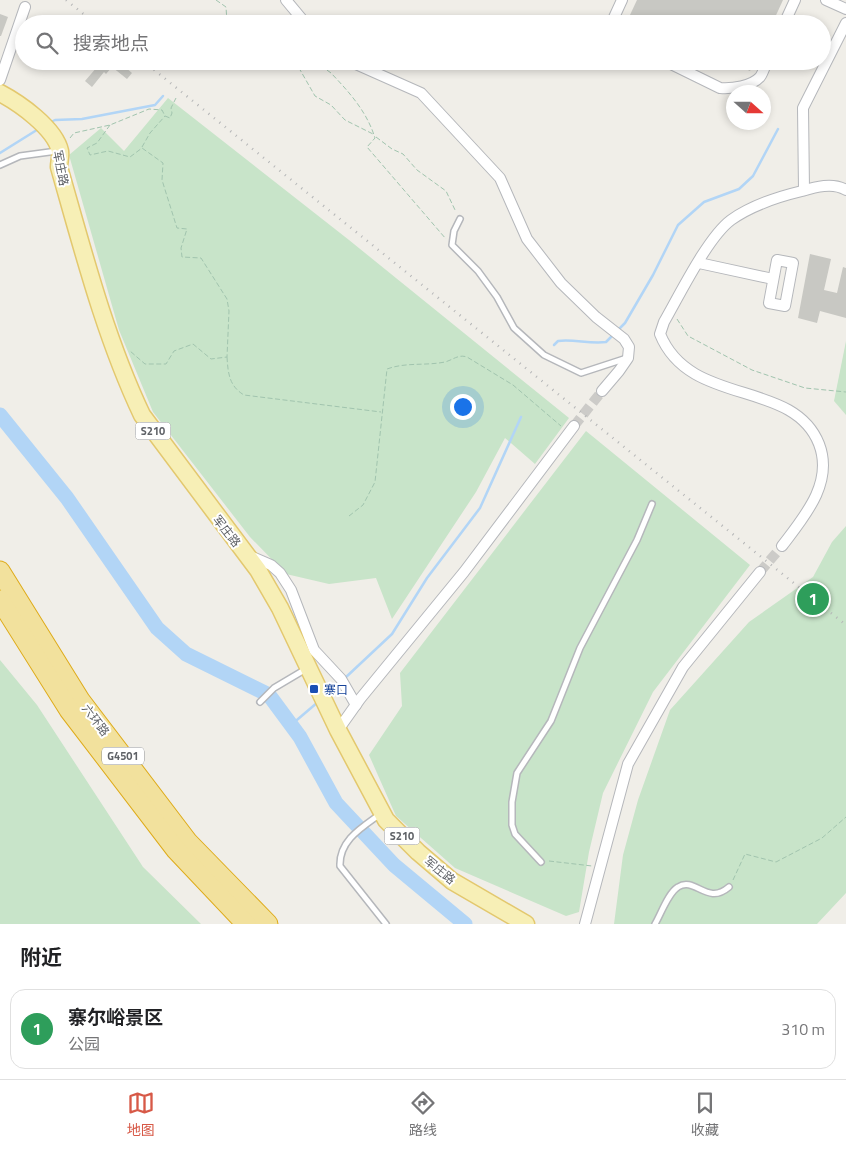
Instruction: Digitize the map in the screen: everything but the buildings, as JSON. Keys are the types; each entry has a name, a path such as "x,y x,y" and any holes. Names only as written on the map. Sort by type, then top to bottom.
{"highway":[{"name":"六环路","path":"0,571 86,708 188,842 268,924"},
{"name":"六环路","path":"0,600 69,710 176,850 246,924"}],"main road":[{"name":"军庄路","path":"0,93 13,100 36,118 56,144 59,167 88,271 115,348 142,415 258,570 280,608 309,668 376,817 386,820 418,852 452,881 526,924"}],"street":[{"path":"286,0 298,15"},
{"path":"615,15 622,0"},
{"path":"788,15 795,0"},
{"path":"826,0 846,10"},
{"path":"22,15 25,7"},
{"path":"831,53 846,23"},
{"path":"0,80 15,36"},
{"path":"370,70 421,92 500,178 527,239 562,283 624,339 629,347 628,358 620,372 602,391"},
{"path":"683,70 720,88 730,88 748,84 760,77 763,70"},
{"path":"804,190 803,108 822,70"},
{"path":"782,546 807,511 822,480 823,459 813,432 793,411 770,401 708,381 687,368 665,344 660,334 671,310 699,263 719,232 730,221 766,202 804,190 834,186 846,190"},
{"path":"699,263 774,279"},
{"path":"338,730 356,705 464,572 571,430"},
{"path":"246,555 271,565 280,573 290,590 314,650 340,679 356,705"},
{"path":"586,924 599,867 628,764 683,667 760,572"}],"lane":[{"path":"0,165 56,144"},
{"path":"460,219 454,231 452,246 478,271 497,297 514,328 544,355 580,372 628,358"},
{"path":"541,862 515,834 512,825 512,802 517,773 554,716 580,648 637,540 652,504"},
{"path":"260,702 274,688 309,668"},
{"path":"376,817 351,836 340,857 340,866 386,924"},
{"path":"655,924 677,887 684,885 693,886 713,895 721,894 729,887"}],"path":[{"path":"216,0 226,7 227,15"},
{"path":"299,70 315,96 331,105 345,120 374,135 392,149 403,154 416,170 446,191 460,219"},
{"path":"326,70 352,96 370,121 375,138 367,147 452,246"},
{"path":"56,144 74,133 110,125 149,109 162,110 165,116 170,118 176,98"},
{"path":"110,125 97,143 87,148 90,155 108,150 130,157 142,148 150,133 165,116"},
{"path":"142,148 163,163 162,180 177,228 187,229 181,248 182,257 201,258 227,298 229,312 228,374 235,390 244,395 382,412"},
{"path":"671,310 688,336 752,370 806,388 846,392"},
{"path":"115,348 123,347 145,364 166,364 174,351 193,344 211,359 227,357"},
{"path":"349,516 363,505 375,482 387,370 410,364 447,361 463,356 474,360 513,386 571,430"},
{"path":"729,887 745,854 776,862 822,838 846,818"},
{"path":"541,862 553,860 599,867"}],"green space":[{"path":"168,98 349,240 569,418 535,464 505,438 476,492 392,619 376,578 329,584 286,574 250,537 153,412 119,330 69,155 101,128 124,151"},
{"path":"846,341 846,415 834,401"},
{"path":"586,431 750,565 653,692 603,793 589,852 579,912 566,916 455,868 396,816 369,755 402,706 400,673"},
{"path":"846,526 846,893 817,924 614,924 623,855 638,800 670,710 749,622 813,577 832,542"},
{"path":"0,660 37,705 143,867 201,924 0,924"}],"waterway":[{"path":"49,123 55,120 82,119 155,105 163,96"},
{"path":"0,153 40,128"},
{"path":"618,330 625,323 653,275 678,225 704,202 739,189 753,176 778,129"},
{"path":"554,345 558,341 606,342 614,334"},
{"path":"0,415 67,498 157,628 186,654 269,695 300,737 336,803 394,865 465,924"},
{"path":"345,678 392,634 427,578 480,508 521,417"},
{"path":"328,693 341,682"},
{"path":"291,725 318,702"}],"tunnel":[{"path":"574,426 602,391"},
{"path":"760,572 782,546"}],"railway":[{"path":"66,0 85,15"},
{"path":"154,70 846,625"}],"place":[{"name":"寨尔峪景区","path":"813,599"},
{"name":"寨口","path":"314,689"}]}
